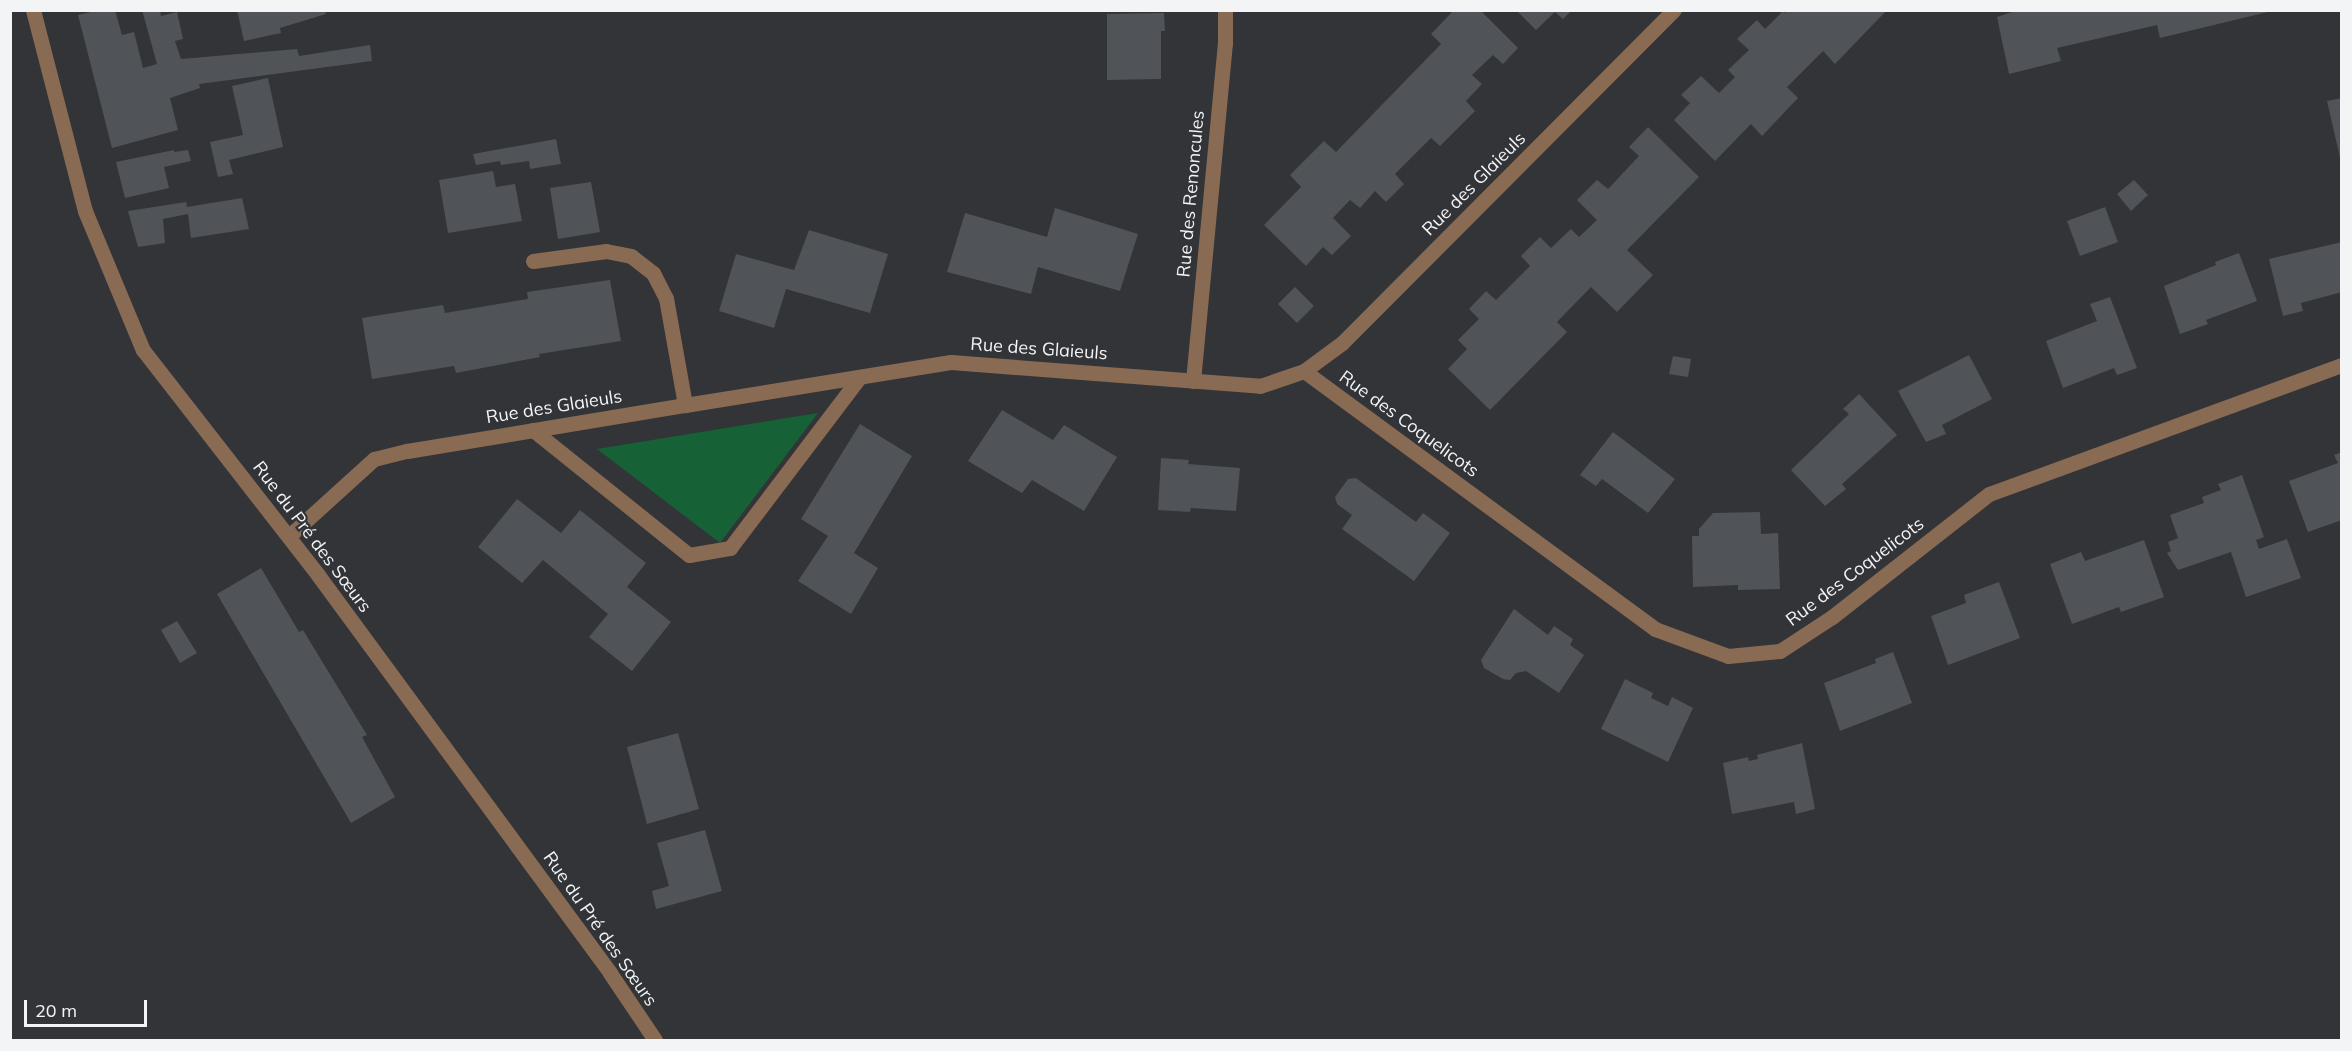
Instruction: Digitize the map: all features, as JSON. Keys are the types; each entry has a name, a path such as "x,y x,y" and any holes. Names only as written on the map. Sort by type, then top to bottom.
{"street":[{"name":"Rue du Pré des Sœurs","path":"33,10 84,211 143,350 289,536 596,954 655,1041"},
{"name":"Rue des Renoncules","path":"1193,381 1225,44 1225,10"},
{"name":"Rue des Glaieuls","path":"289,536 374,459 407,451 685,405 951,362 1260,386 1304,371 1342,343 1674,10"},
{"path":"533,261 606,251 631,256 653,273 666,298 685,405"},
{"name":"Rue des Coquelicots","path":"1304,371 1656,629 1728,656 1780,651 1832,617 1989,494 2342,365"},
{"path":"533,430 689,555 730,548 860,378"}],"green space":[{"path":"818,413 720,543 597,449"}],"building":[{"path":"99,10 115,10 122,35 134,32 143,68 157,64 142,10 160,10 161,16 177,12 183,39 175,41 181,59 297,49 299,56 370,45 372,61 199,84 200,88 170,98 178,130 112,148 78,15"},
{"path":"237,10 325,10 326,14 280,28 281,33 244,41"},
{"path":"1454,10 1480,10 1518,48 1503,64 1493,55 1472,75 1482,84 1466,101 1475,111 1440,146 1431,138 1395,174 1404,184 1386,202 1375,191 1360,208 1350,200 1333,218 1351,236 1332,255 1323,247 1306,266 1264,225 1301,187 1290,175 1324,141 1336,152 1441,44 1431,34"},
{"path":"1516,10 1572,10 1563,19 1555,12 1536,30"},
{"path":"1788,10 1887,10 1835,64 1823,51 1787,87 1798,98 1762,136 1751,124 1715,161 1674,120 1690,103 1681,95 1701,76 1719,93 1735,77 1728,70 1749,50 1737,39 1757,20 1765,29 1783,11 1785,13"},
{"path":"2018,10 2272,11 2160,38 2157,25 2057,48 2061,61 2009,74 1997,17"},
{"path":"1164,13 1165,31 1161,31 1161,79 1107,80 1107,14"},
{"path":"268,78 283,147 229,160 233,174 218,177 210,142 243,135 232,86"},
{"path":"2342,98 2342,162 2341,162 2327,101"},
{"path":"1648,127 1699,177 1627,250 1653,275 1617,312 1591,287 1557,322 1567,332 1490,410 1448,369 1467,349 1458,340 1479,319 1469,309 1486,291 1496,300 1530,266 1521,256 1540,237 1551,248 1571,229 1579,237 1597,220 1577,200 1597,180 1608,189 1639,156 1629,147"},
{"path":"556,139 561,164 530,169 529,161 501,165 500,161 476,165 473,154"},
{"path":"174,150 174,152 188,150 191,161 164,167 169,188 125,198 116,162"},
{"path":"493,171 496,187 515,184 522,221 448,233 439,180"},
{"path":"2134,180 2148,195 2131,211 2117,194"},
{"path":"591,182 600,232 558,239 550,188"},
{"path":"242,198 249,229 191,238 188,214 163,219 165,243 138,247 128,211 186,202 187,207"},
{"path":"2105,207 2118,242 2080,256 2067,221"},
{"path":"1055,208 1138,234 1120,291 1038,267 1031,294 947,272 965,213 1047,237"},
{"path":"809,230 888,254 870,313 786,289 774,328 719,311 736,254 794,270"},
{"path":"2342,242 2342,292 2301,303 2303,311 2283,316 2269,259"},
{"path":"2239,253 2257,301 2206,320 2208,324 2180,334 2164,286"},
{"path":"610,280 621,341 539,354 540,357 456,373 454,366 372,379 362,318 443,305 445,313 528,299 527,292"},
{"path":"1295,287 1314,306 1297,323 1278,304"},
{"path":"2110,297 2137,368 2117,375 2114,368 2063,388 2046,341 2097,321 2090,304"},
{"path":"1969,355 1992,399 1942,425 1946,434 1926,442 1898,391"},
{"path":"1673,356 1691,359 1688,377 1669,374"},
{"path":"1859,394 1897,435 1842,484 1846,489 1825,506 1791,470 1849,414 1843,409"},
{"path":"1002,410 1053,440 1064,425 1117,457 1084,511 1032,480 1022,493 968,461"},
{"path":"860,424 912,456 854,553 878,568 851,614 798,581 828,536 801,519"},
{"path":"1613,432 1675,479 1648,513 1602,479 1596,486 1580,475"},
{"path":"2342,452 2342,520 2308,532 2289,481 2338,463 2334,455"},
{"path":"1161,458 1189,460 1188,464 1240,468 1236,511 1191,508 1190,512 1158,510"},
{"path":"2242,475 2264,537 2256,540 2259,549 2287,539 2301,578 2246,597 2231,552 2178,570 2167,553 2171,551 2168,542 2178,538 2170,515 2204,503 2202,497 2221,490 2218,484"},
{"path":"1356,478 1416,522 1423,513 1450,533 1414,581 1342,529 1352,515 1337,504 1335,497 1348,479"},
{"path":"517,499 561,533 580,510 646,563 627,587 671,622 632,671 589,637 608,614 543,560 522,583 478,547"},
{"path":"1760,512 1761,534 1778,533 1780,589 1738,590 1738,585 1693,587 1692,536 1699,536 1699,529 1713,513"},
{"path":"2144,540 2164,597 2121,612 2119,607 2072,624 2050,564 2081,552 2085,561"},
{"path":"261,568 299,632 303,630 367,735 362,737 395,797 351,823 217,594"},
{"path":"1999,582 2020,638 1948,665 1931,616 1966,603 1964,595"},
{"path":"1514,609 1548,635 1554,626 1573,639 1570,645 1584,655 1559,693 1526,671 1516,673 1510,680 1503,679 1484,668 1481,660"},
{"path":"177,621 197,653 180,663 161,630"},
{"path":"1893,652 1912,703 1840,731 1824,683 1876,663 1875,659"},
{"path":"1625,679 1653,693 1651,698 1668,706 1672,697 1693,708 1668,762 1601,729"},
{"path":"678,733 699,809 647,824 627,747"},
{"path":"1802,743 1815,809 1796,814 1794,802 1732,814 1723,763 1748,757 1749,761 1758,759 1757,755"},
{"path":"705,830 722,891 656,909 652,891 669,886 657,843"}]}
